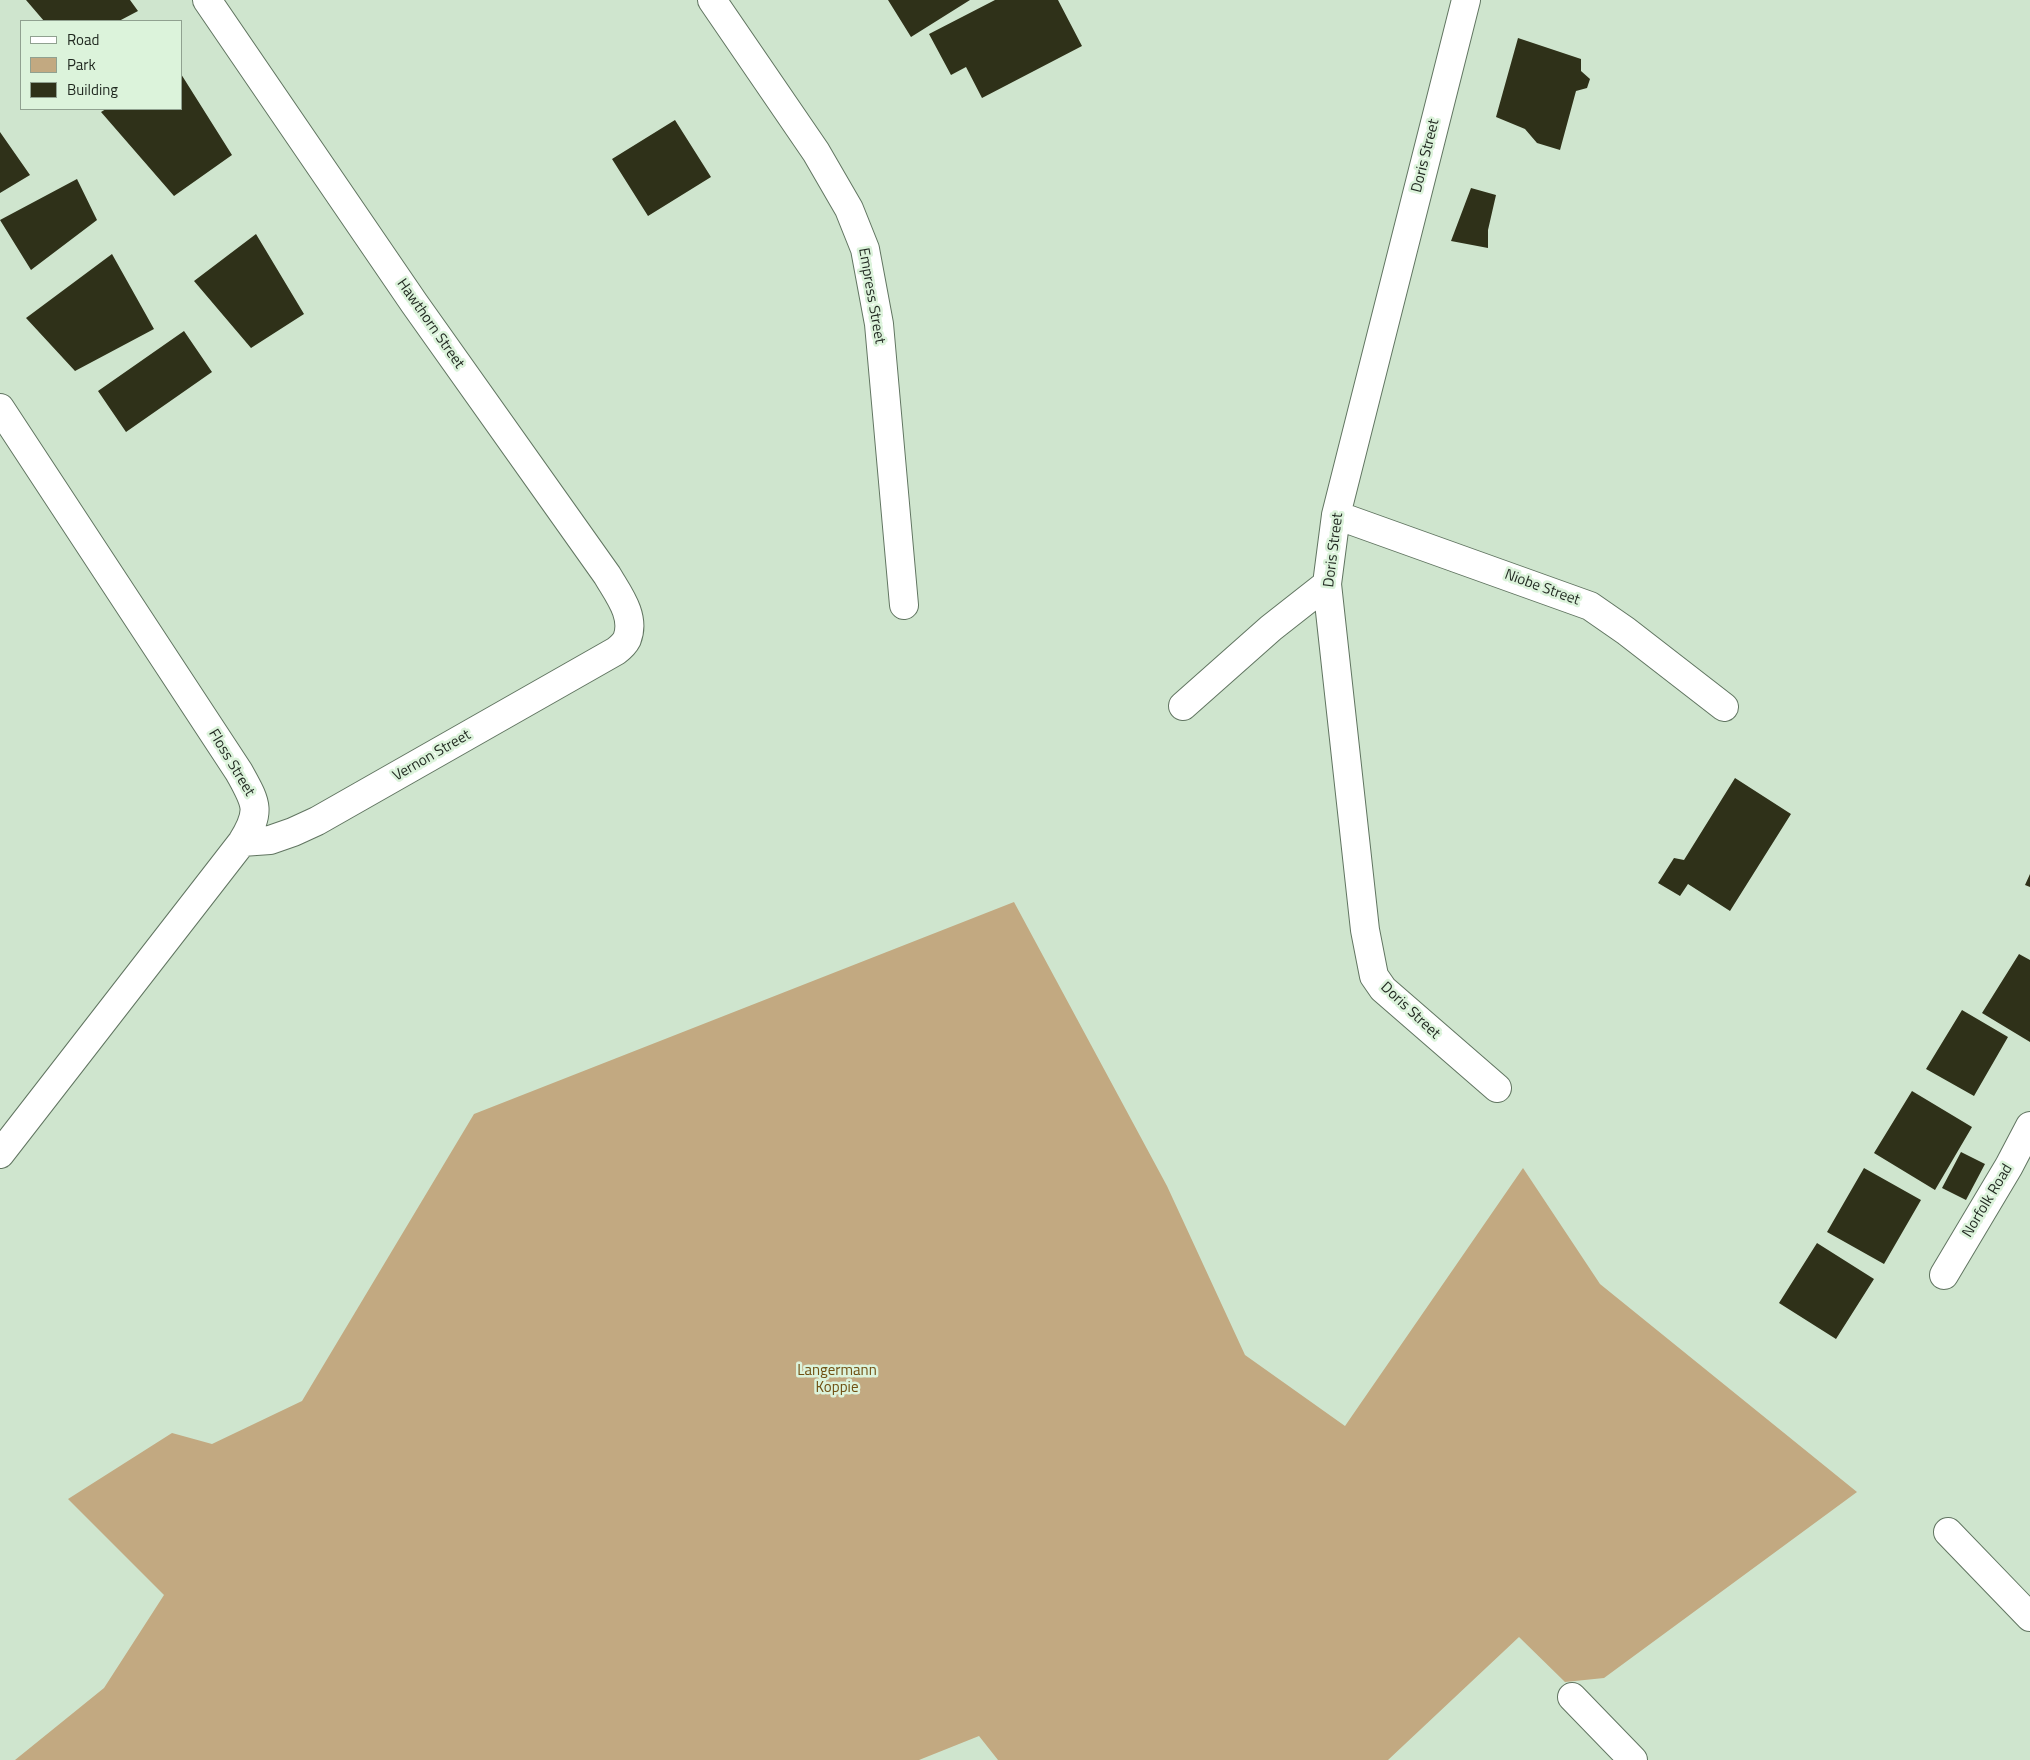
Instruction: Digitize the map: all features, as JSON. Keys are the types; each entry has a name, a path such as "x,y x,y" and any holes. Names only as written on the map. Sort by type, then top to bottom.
{"street":[{"name":"Hawthorn Street","path":"207,0 414,303 607,575 627,610 629,624 626,640 616,651"},
{"name":"Empress Street","path":"712,0 816,152 849,209 865,249 879,324 904,605"},
{"name":"Doris Street","path":"1466,0 1336,515 1327,584 1365,930 1374,976 1388,994 1497,1088"},
{"name":"Floss Street","path":"0,408 239,772 253,797 256,814 251,828 242,842 4,1138"},
{"name":"Niobe Street","path":"1336,515 1590,606 1626,630 1724,707"},
{"path":"1183,706 1270,628 1327,584"},
{"name":"Vernon Street","path":"242,842 270,840 318,821 616,651"},
{"name":"Norfolk Road","path":"1944,1275 2009,1166 2030,1126"},
{"path":"1948,1532 2030,1617"},
{"path":"1572,1697 1633,1760"}],"green space":[{"name":"Langermann Koppie","path":"1014,902 1167,1186 1245,1355 1345,1426 1523,1168 1600,1284 1857,1492 1604,1678 1565,1682 1519,1637 1388,1760 998,1760 979,1736 919,1760 15,1760 104,1688 164,1595 68,1499 172,1433 212,1444 302,1401 474,1114"}],"building":[{"path":"26,0 130,0 138,11 121,20 43,20"},
{"path":"888,0 970,0 911,37"},
{"path":"995,0 1058,0 1082,46 982,98 966,67 951,75 929,34"},
{"path":"1518,38 1581,59 1581,71 1590,79 1587,88 1576,91 1560,150 1537,143 1525,129 1496,117"},
{"path":"182,76 232,155 174,196 101,112 104,110 182,110"},
{"path":"675,120 711,177 648,216 612,159"},
{"path":"0,132 30,175 0,193"},
{"path":"77,179 97,220 31,270 0,220"},
{"path":"1471,188 1496,195 1488,230 1488,248 1451,241"},
{"path":"256,234 304,314 251,348 194,281"},
{"path":"112,254 154,329 75,371 26,318"},
{"path":"184,331 212,372 126,432 98,391"},
{"path":"1735,778 1791,814 1730,911 1688,884 1680,896 1658,883 1674,858 1684,860"},
{"path":"2030,874 2030,887 2025,885"},
{"path":"2019,954 2030,960 2030,1042 1982,1013"},
{"path":"1962,1010 2008,1037 1974,1096 1926,1069"},
{"path":"1912,1091 1972,1127 1935,1190 1874,1153"},
{"path":"1961,1152 1985,1164 1966,1200 1942,1188"},
{"path":"1864,1168 1921,1200 1884,1264 1827,1232"},
{"path":"1817,1243 1874,1279 1836,1339 1779,1303"}]}
